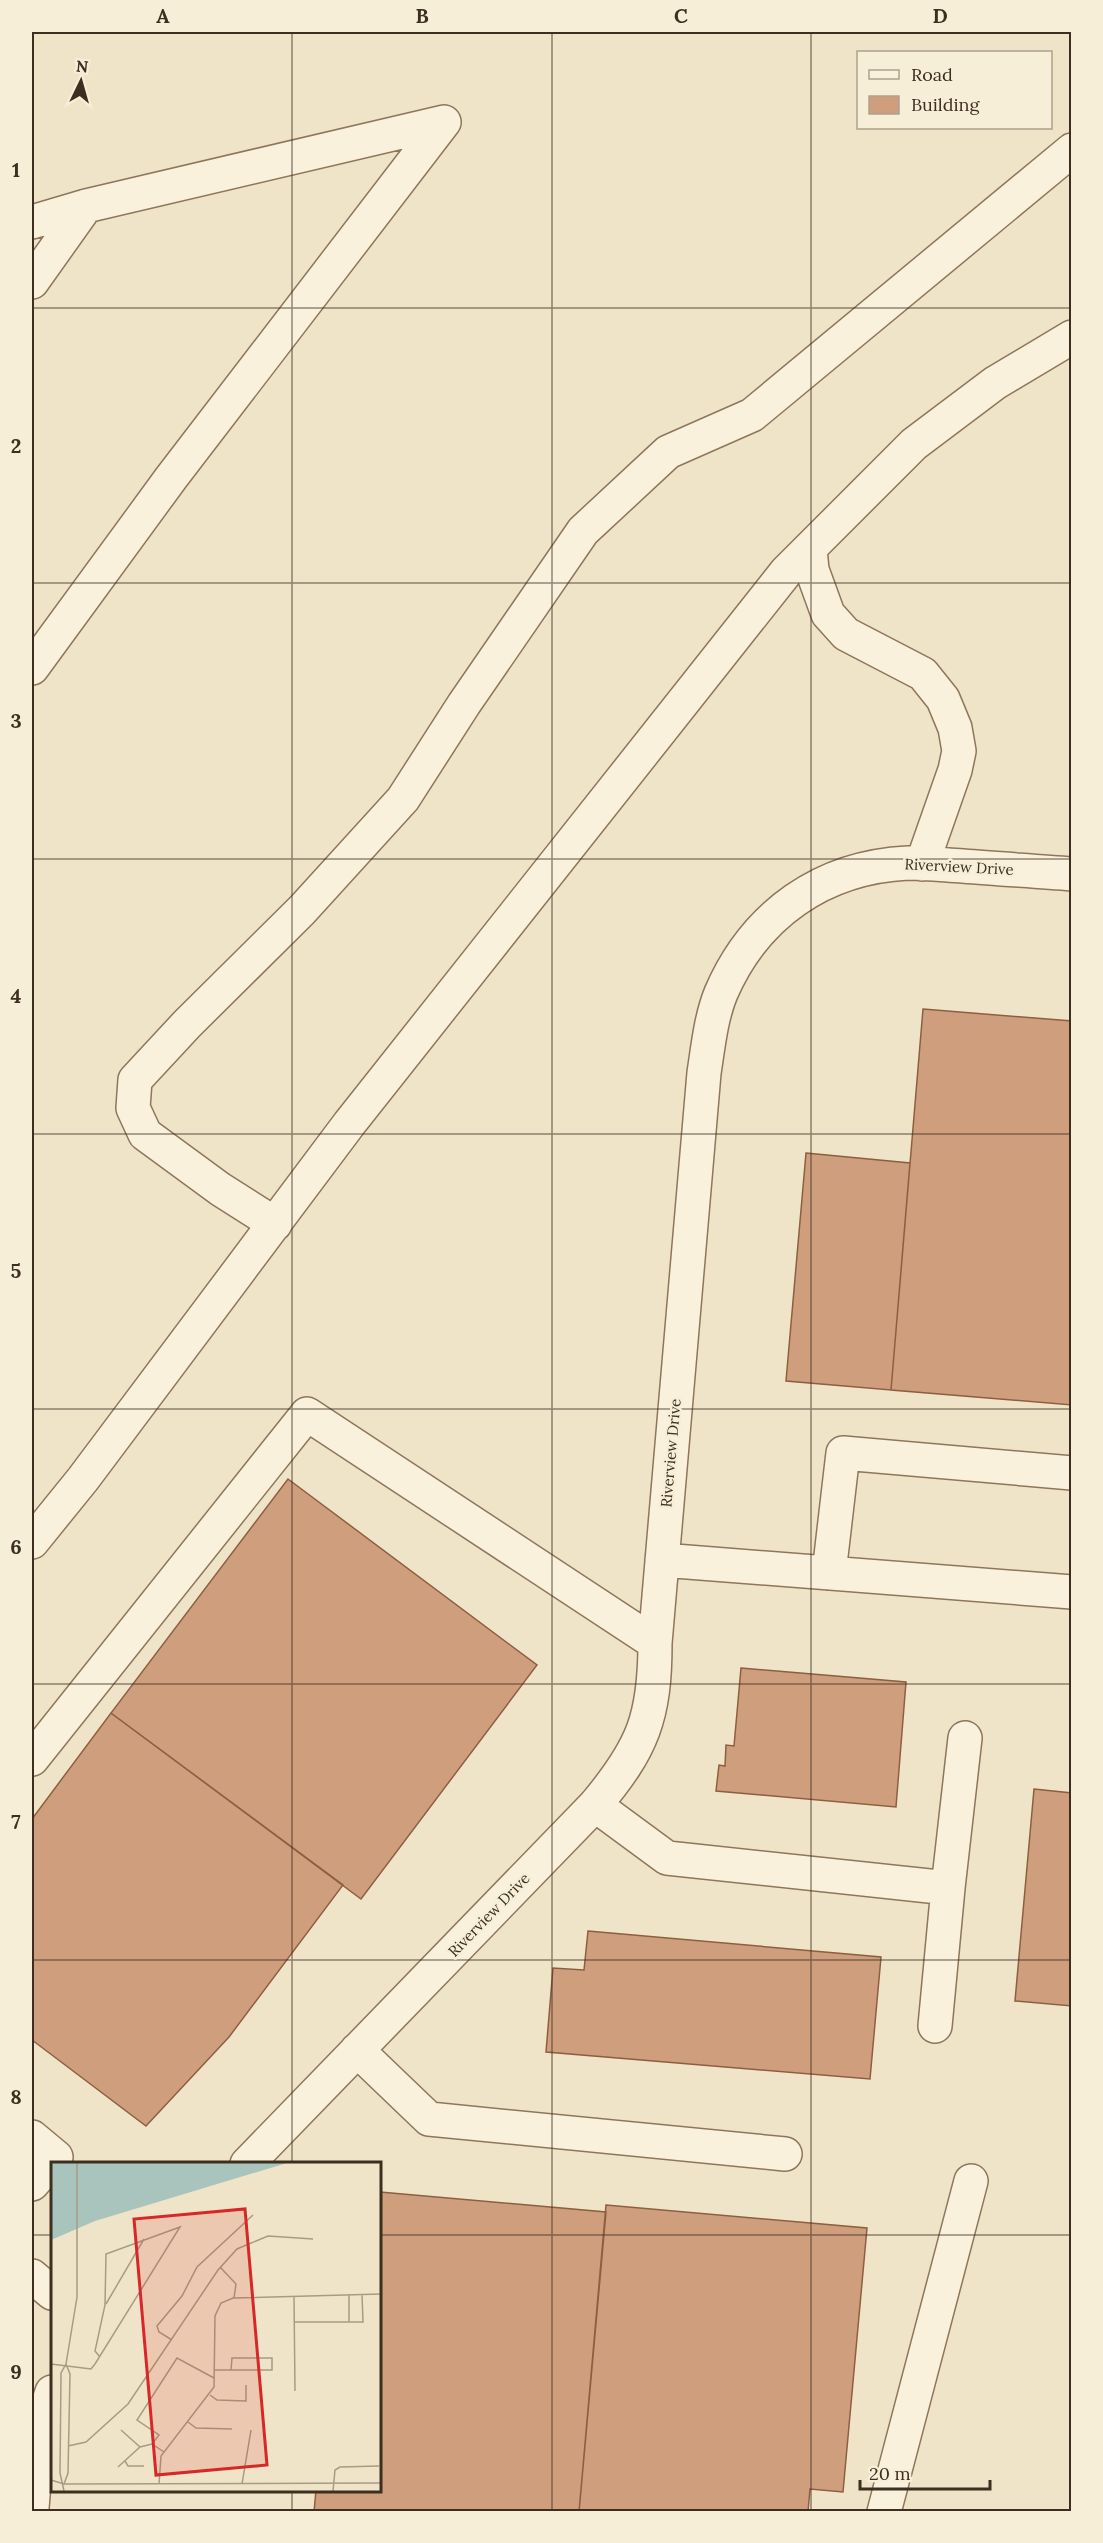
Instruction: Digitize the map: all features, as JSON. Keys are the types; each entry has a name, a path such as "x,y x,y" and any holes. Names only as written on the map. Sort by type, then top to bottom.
{"street":[{"path":"32,222 86,206 444,122 171,478 32,668"},
{"path":"275,1224 220,1189 145,1134 133,1108 135,1080 187,1024 302,910 403,799 464,704 583,531 668,452 752,415 1071,150"},
{"path":"32,282 86,206"},
{"path":"32,1542 83,1479 356,1115 779,580 914,444 995,383 1071,337"},
{"path":"810,549 812,570 828,614 846,634 922,675 943,699 955,728 959,751 955,770 922,864"},
{"name":"Riverview Drive","path":"249,2162 595,1805 622,1772 644,1731 655,1688 662,1560 704,1072 720,995 737,960 762,928 788,906 824,881 861,868 922,864 1071,873"},
{"path":"32,1759 307,1414 656,1643"},
{"path":"829,1573 843,1453 1071,1473"},
{"path":"662,1560 1071,1592"},
{"path":"935,2026 965,1738"},
{"path":"595,1805 667,1858 948,1888"},
{"path":"357,2050 429,2119 785,2154"},
{"path":"32,2137 56,2157 52,2162"},
{"path":"32,2184 51,2163"},
{"path":"884,2511 971,2181"},
{"path":"32,2276 51,2291"},
{"path":"32,2508 41,2427 51,2395"}],"building":[{"path":"923,1009 1072,1021 1072,1405 891,1390"},
{"path":"806,1153 910,1163 891,1390 786,1381"},
{"path":"288,1479 537,1665 361,1899 111,1713"},
{"path":"741,1668 906,1682 896,1807 716,1791 719,1765 725,1766 726,1745 734,1746"},
{"path":"111,1713 343,1885 229,2037 146,2126 32,2040 32,1819"},
{"path":"1034,1789 1072,1793 1072,2006 1015,2001"},
{"path":"588,1931 881,1957 870,2079 546,2052 553,1968 584,1970"},
{"path":"381,2192 606,2212 579,2512 314,2512 316,2492 381,2492"},
{"path":"606,2205 867,2228 843,2492 810,2489 808,2512 579,2512"}]}
